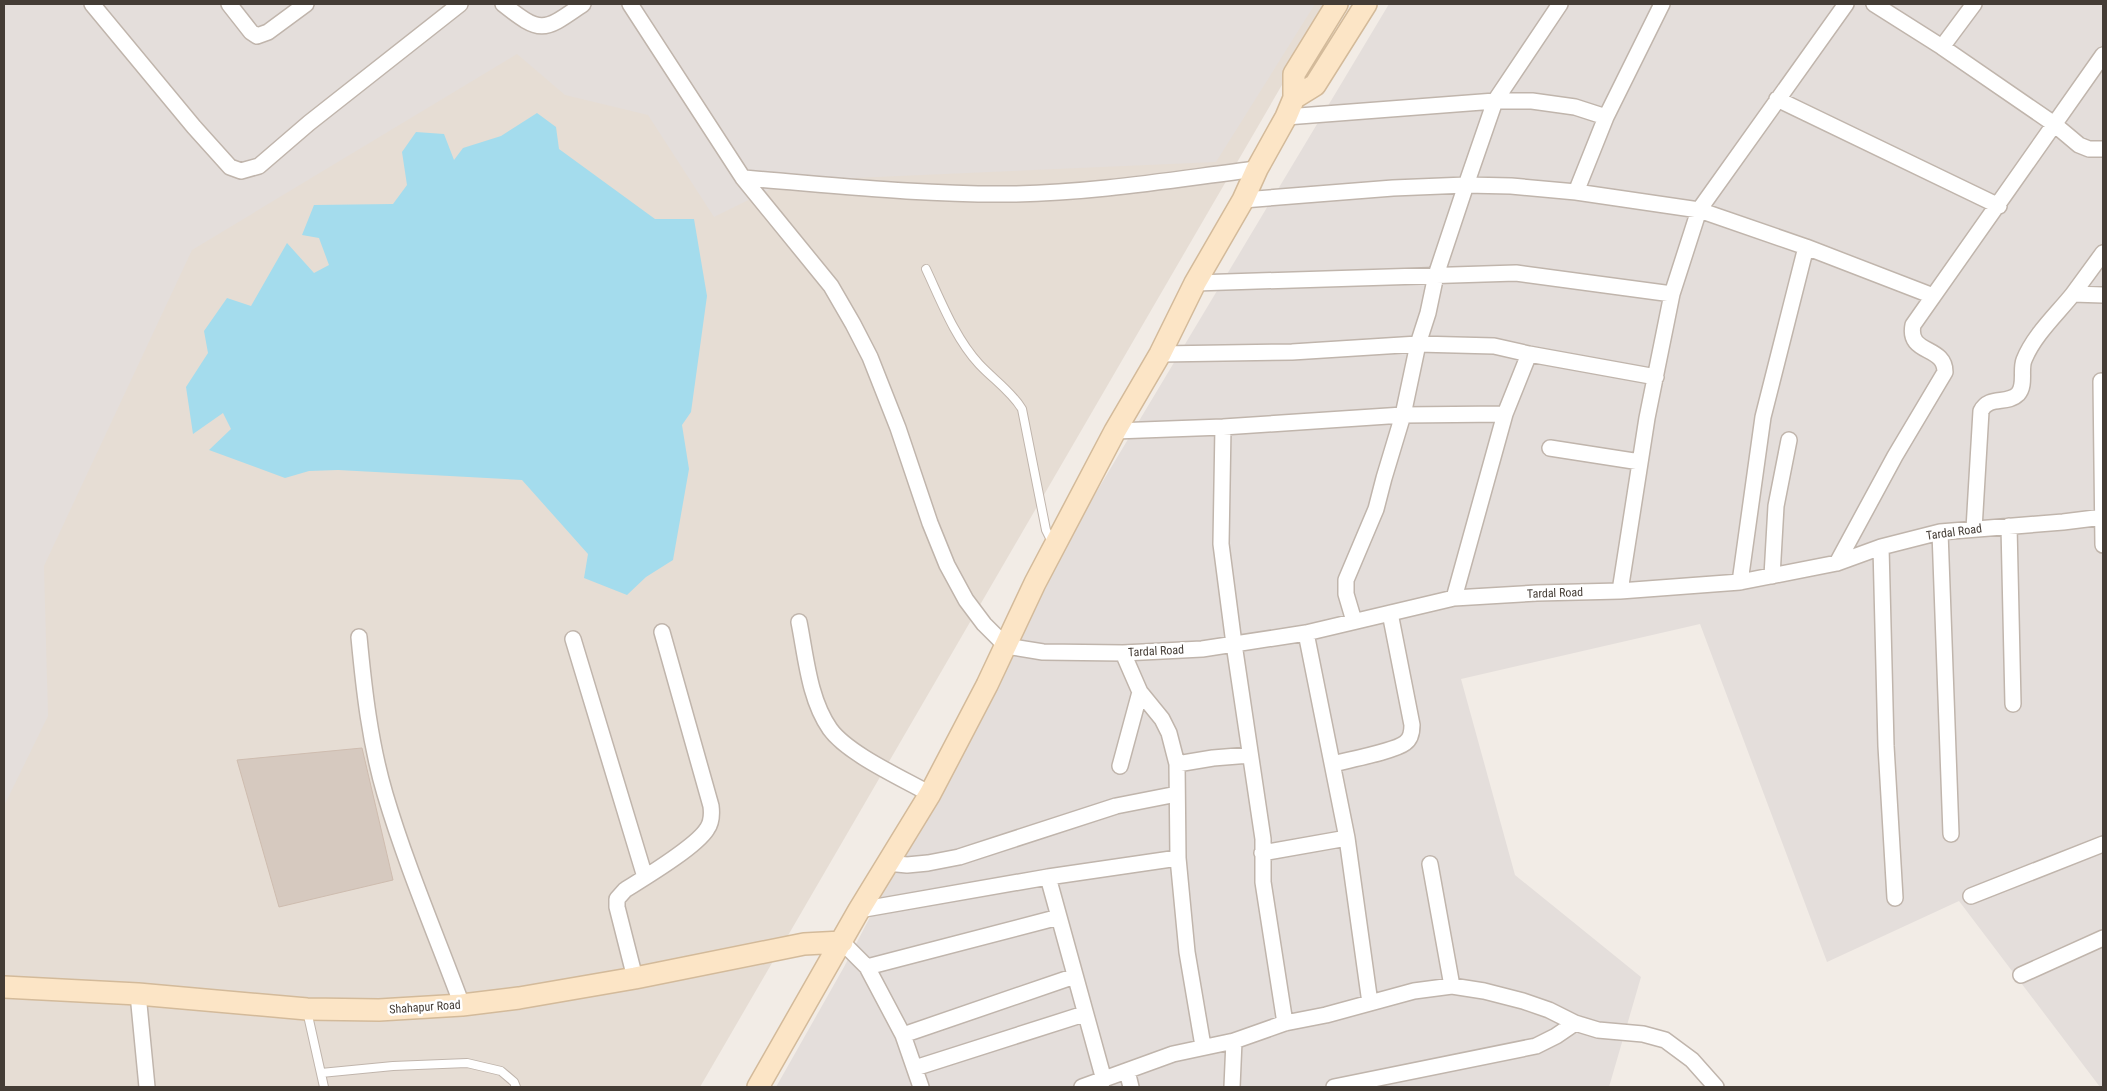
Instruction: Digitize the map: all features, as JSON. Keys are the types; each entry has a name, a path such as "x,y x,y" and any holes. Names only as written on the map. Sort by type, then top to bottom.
{"main road":[{"path":"758,1087 842,942 858,910 930,794 1006,646 1035,582 1115,431 1160,354 1195,283 1243,200 1257,169 1286,117 1294,98 1294,74 1337,4"},
{"path":"1294,98 1315,85 1366,4"},
{"name":"Shahapur Road","path":"4,986 138,994 307,1010 379,1010 462,1005 519,998 635,978 804,944 842,942"}],"street":[{"path":"92,4 194,127 230,167 241,171 259,166 309,123 460,4"},
{"path":"229,4 251,32 257,36 268,32 306,4"},
{"path":"503,4 526,22 546,26 558,21 583,4"},
{"path":"630,4 743,178 831,286 870,357 898,428 930,523 947,565 966,600 984,624 1006,646"},
{"path":"1354,621 1346,594 1346,580 1376,509 1403,415 1418,344 1428,314 1436,275 1466,185 1496,101 1560,4"},
{"path":"1576,192 1606,117 1662,4"},
{"path":"1620,591 1647,418 1672,294 1699,210 1846,4"},
{"path":"1874,4 1942,47 2054,124 2079,145 2089,149 2103,149"},
{"path":"1942,47 1974,4"},
{"path":"1837,563 1894,456 1944,372 1945,363 1940,358 1915,343 1911,334 1913,325 1932,296 1999,206 2103,55"},
{"path":"1777,99 1999,206"},
{"path":"1286,117 1496,101 1575,106 1606,117"},
{"path":"743,178 906,192 1012,194 1103,189 1257,169"},
{"path":"1243,200 1393,188 1466,185 1511,186 1576,192 1699,210 1806,247 1932,296"},
{"path":"1740,582 1763,417 1806,247"},
{"path":"1974,529 1981,411 1989,401 2012,398 2019,393 2023,362 2031,346 2103,253"},
{"path":"1195,283 1516,273 1672,294"},
{"path":"2073,294 2103,294"},
{"path":"1160,354 1292,352 1418,344 1494,346 1656,377"},
{"path":"1454,598 1505,414 1529,354"},
{"path":"2101,381 2103,545"},
{"path":"1115,431 1223,427 1403,415 1505,414"},
{"path":"1223,427 1221,544 1263,839 1263,882 1285,1023"},
{"path":"1772,576 1776,506 1789,440"},
{"path":"1550,448 1640,462"},
{"name":"Tardal Road","path":"1006,646 1043,652 1123,653 1202,649 1306,634 1390,612 1454,598 1620,591 1740,582 1837,563 1881,547 1940,532 2102,517"},
{"path":"2009,526 2013,704"},
{"path":"1940,532 1950,834"},
{"path":"1881,547 1886,746 1895,898"},
{"path":"1333,764 1395,748 1406,743 1411,736 1412,725 1390,612"},
{"path":"800,622 811,682 819,709 831,730 852,749 930,794"},
{"path":"635,978 617,907 617,899 624,890 646,877 698,840 708,828 712,816 711,806 662,632"},
{"path":"1306,634 1347,838 1370,1003"},
{"path":"359,637 367,710 385,794 462,1005"},
{"path":"573,639 646,877"},
{"path":"1123,653 1140,692 1162,719 1169,733 1177,764 1178,858 1188,952 1203,1046"},
{"path":"1120,766 1140,692"},
{"path":"1177,764 1250,755"},
{"path":"887,863 906,865 928,863 959,856 1116,806 1177,794"},
{"path":"1262,854 1347,838"},
{"path":"1971,896 2103,844"},
{"path":"858,910 1048,877 1178,858"},
{"path":"1430,864 1452,986"},
{"path":"1048,877 1084,1014 1104,1080"},
{"path":"867,967 1059,917"},
{"path":"2021,975 2103,938"},
{"path":"842,942 867,967 903,1035 920,1087"},
{"path":"903,1035 1074,976"},
{"path":"1082,1087 1173,1054 1203,1046 1234,1041 1285,1023 1326,1015 1414,991 1452,986 1484,991 1523,1001 1549,1010 1575,1024 1598,1030 1643,1034 1665,1040 1692,1060 1716,1087"},
{"path":"138,994 147,1087"},
{"path":"915,1068 1084,1014"},
{"path":"1334,1087 1536,1046 1575,1024"},
{"path":"1232,1087 1234,1041"},
{"path":"1127,1071 1131,1087"}],"lane":[{"path":"926,269 954,329 978,364 1014,396 1022,410 1046,530 1055,547"},
{"path":"307,1010 324,1087"},
{"path":"321,1073 393,1066 466,1062 501,1071 514,1082 516,1087"}],"shaded area":[{"path":"4,4 1329,4 700,1087 4,1087"},
{"path":"4,4 1315,4 1216,162 787,181 714,217 648,115 565,95 517,54 192,250 44,566 48,716 4,806"},
{"path":"1389,4 2103,4 2103,1087 2100,1087 1959,901 1827,962 1700,624 1461,679 1515,875 1641,977 1609,1087 776,1087 844,967 1058,556"}],"water":[{"path":"537,113 556,127 559,149 655,219 694,219 707,296 691,412 682,425 689,469 673,560 646,577 627,595 584,578 588,554 522,480 338,470 309,471 285,478 209,450 231,429 223,413 193,434 186,387 208,353 204,331 227,298 251,306 287,243 314,273 329,265 319,238 302,235 314,205 393,204 407,185 402,152 416,132 444,134 454,160 463,148 501,136"}],"building":[{"path":"362,748 393,880 279,907 237,760"}]}
